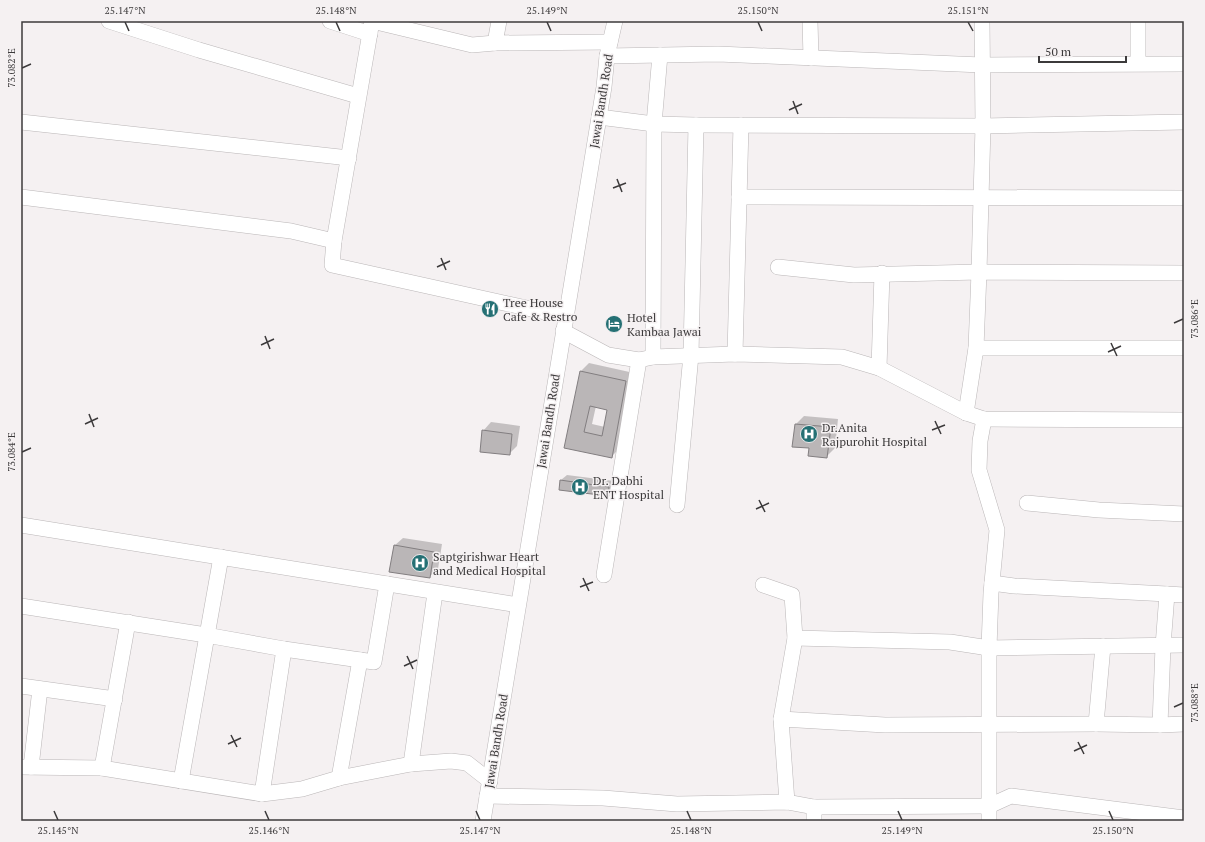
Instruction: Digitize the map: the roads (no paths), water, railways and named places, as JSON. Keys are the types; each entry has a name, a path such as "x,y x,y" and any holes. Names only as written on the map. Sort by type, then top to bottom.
{"street":[{"path":"109,21 199,50 358,96"},
{"path":"330,21 371,25 472,45 495,44 608,49 660,55 718,54 982,65 1138,63 1184,64"},
{"path":"495,44 499,21"},
{"name":"Jawai Bandh Road","path":"483,821 599,117 608,49 615,21"},
{"path":"810,21 811,58"},
{"path":"966,413 976,348 980,272 983,126 982,21"},
{"path":"1138,21 1138,63"},
{"path":"371,25 334,241 332,265 540,311 566,315"},
{"path":"604,575 646,358 654,124 660,55"},
{"path":"599,117 654,124 696,125 983,126 1184,122"},
{"path":"21,122 349,158"},
{"path":"677,505 691,356 696,125"},
{"path":"735,354 741,125"},
{"path":"739,197 1184,198"},
{"path":"21,198 291,231 334,241"},
{"path":"778,267 854,275 980,272 1184,273"},
{"path":"879,368 882,274"},
{"path":"563,331 608,355 646,358 735,354 842,358 879,368 966,413 984,419 1184,420"},
{"path":"976,348 1184,348"},
{"path":"984,419 980,441 979,470 997,530 992,583 989,648 989,821"},
{"path":"1027,503 1099,510 1184,514"},
{"path":"21,524 435,593 518,605"},
{"path":"180,781 221,557"},
{"path":"992,583 1014,586 1184,595"},
{"path":"21,606 128,622 284,649 374,662 387,584"},
{"path":"763,585 792,595 795,638 781,719 787,802"},
{"path":"411,764 435,593"},
{"path":"1160,725 1163,646 1167,594"},
{"path":"102,768 128,622"},
{"path":"795,638 950,642 989,648 1184,645"},
{"path":"1096,724 1103,646"},
{"path":"262,794 284,649"},
{"path":"340,778 360,660"},
{"path":"21,686 115,699"},
{"path":"40,689 26,767 102,768 262,794 302,789 340,778 411,764 451,761 467,763 488,788 677,804 787,802 814,814 989,806 1011,796 1184,818"},
{"path":"781,719 885,725 1184,724"}],"place":[{"name":"Tree House Cafe & Restro","path":"490,309"},
{"name":"Hotel Kambaa Jawai","path":"614,324"},
{"name":"Dr.Anita Rajpurohit Hospital","path":"809,434"},
{"name":"Dr. Dabhi ENT Hospital","path":"580,487"},
{"name":"Saptgirishwar Heart and Medical Hospital","path":"420,563"}]}
